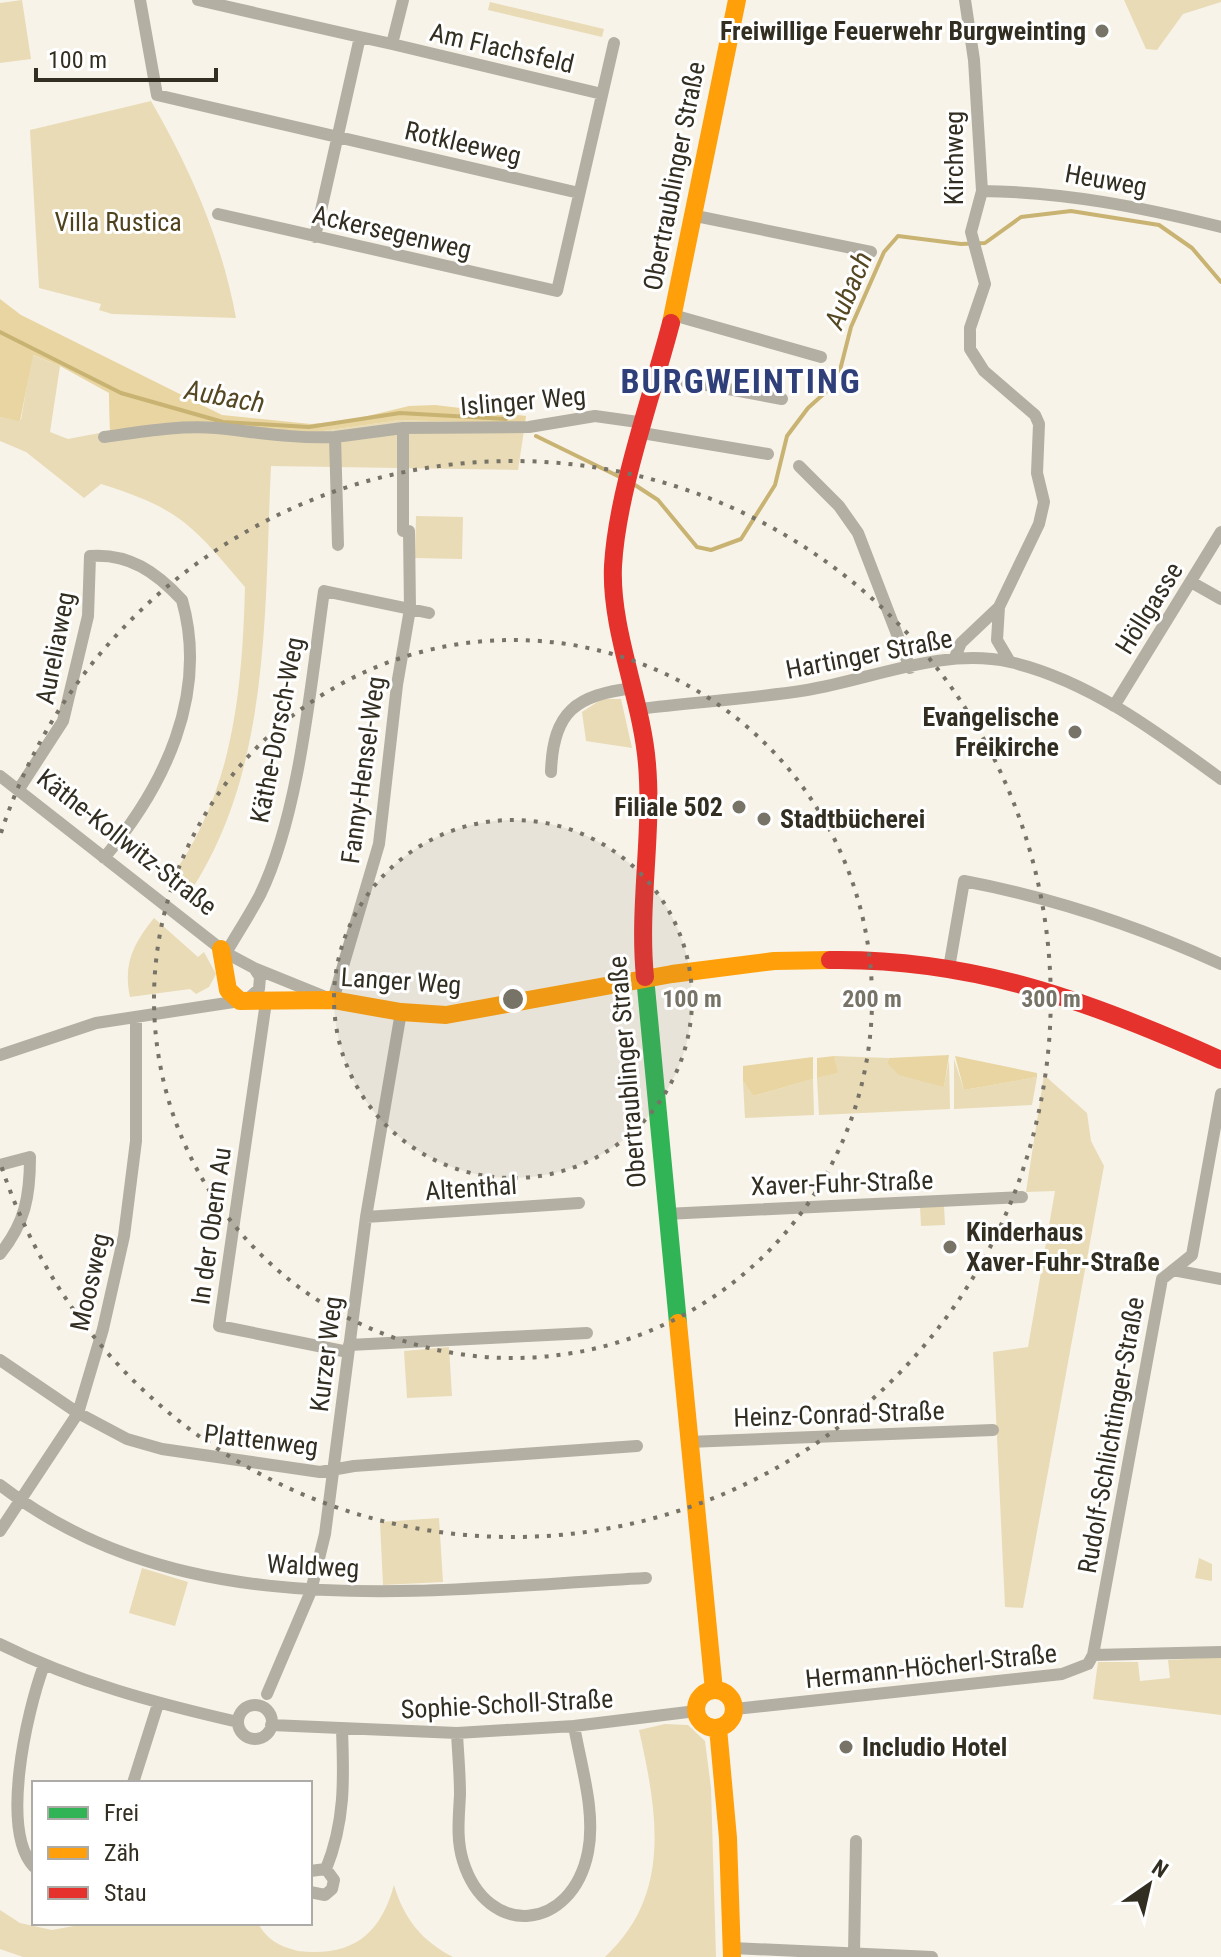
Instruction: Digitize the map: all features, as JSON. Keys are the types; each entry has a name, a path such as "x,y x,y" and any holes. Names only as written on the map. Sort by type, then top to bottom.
{"street":[{"name":"Rotkleeweg","path":"140,0 157,95 579,193"},
{"name":"Am Flachsfeld","path":"198,0 602,94"},
{"path":"392,44 403,0"},
{"name":"Obertraublinger Straße","path":"714,1690 665,1214 642,923 649,821 647,762 639,709 619,624 613,568 619,520 658,376 696,216 737,0"},
{"name":"Kirchweg","path":"955,657 961,643 999,607 1039,524 1044,502 1037,473 1039,424 1035,415 984,371 970,349 970,328 985,284 971,232 982,191 974,60 965,0"},
{"path":"315,237 360,37"},
{"name":"Am Flachsfeld","path":"557,291 614,43"},
{"name":"Heuweg","path":"982,191 1061,193 1140,206 1221,227"},
{"name":"Ackersegenweg","path":"218,214 557,291"},
{"path":"696,216 871,252"},
{"name":"Obertraublinger Straße","path":"673,315 821,357"},
{"path":"658,376 782,399"},
{"name":"Islinger Weg","path":"104,437 156,430 213,428 286,437 335,437 403,428 529,427 595,416 768,454"},
{"path":"403,428 403,531 409,531 410,609 429,613"},
{"path":"335,437 338,545"},
{"path":"799,466 839,506 858,533 910,668"},
{"name":"Höllgasse","path":"1114,706 1221,532"},
{"name":"Aureliaweg","path":"19,789 58,731 71,694 88,616 90,556 107,555 137,562 182,600 189,655 187,685 177,741 167,765 104,858"},
{"path":"1191,582 1221,599"},
{"name":"Käthe-Dorsch-Weg","path":"223,951 260,894 283,826 302,742 324,591 410,609"},
{"name":"Kirchweg","path":"999,607 997,640 1010,662"},
{"name":"Fanny-Hensel-Weg","path":"333,1000 379,844 391,762 397,685 410,609"},
{"name":"Hartinger Straße","path":"639,709 785,694 955,657 1010,662 1046,673 1114,706 1221,779"},
{"path":"551,772 554,735 582,702 597,692 634,688"},
{"name":"Käthe-Kollwitz-Straße","path":"0,776 223,951 252,967 333,1000"},
{"path":"949,968 964,881 1028,894 1117,920 1221,964"},
{"name":"Käthe-Kollwitz-Straße","path":"223,951 225,980"},
{"name":"Langer Weg","path":"0,1055 96,1023 242,1001 333,1000 401,1012 446,1015 491,1010 646,978 804,960 949,968 1027,985 1098,1007 1221,1060"},
{"path":"212,1006 225,980 238,965 252,967 260,977 259,989 242,1001 229,995 225,980"},
{"name":"In der Obern Au","path":"266,1002 219,1326 348,1349 587,1333"},
{"name":"Kurzer Weg","path":"267,1694 311,1591 335,1469 366,1217 401,1012"},
{"name":"Moosweg","path":"0,1531 78,1413 124,1236 136,1141 136,1017"},
{"name":"Rudolf-Schlichtinger-Straße","path":"1093,1655 1162,1279 1192,1255 1221,1094"},
{"path":"0,1165 30,1157 28,1206 14,1237 0,1254"},
{"name":"Xaver-Fuhr-Straße","path":"665,1214 1022,1197"},
{"name":"Altenthal","path":"366,1217 579,1203"},
{"path":"1173,1270 1221,1279"},
{"name":"Plattenweg","path":"0,1360 78,1413 127,1439 162,1449 320,1472 637,1446"},
{"name":"Heinz-Conrad-Straße","path":"688,1442 993,1430"},
{"name":"Waldweg","path":"0,1485 21,1501 138,1560 230,1581 311,1591 407,1591 646,1578"},
{"name":"Sophie-Scholl-Straße","path":"0,1644 44,1665 158,1704 238,1722"},
{"name":"Hermann-Höcherl-Straße","path":"735,1709 1062,1674 1088,1664 1093,1655 1221,1652"},
{"path":"32,1866 21,1858 13,1842 6,1818 6,1785 12,1755 44,1665"},
{"path":"714,1690 729,1696 735,1709 732,1718 718,1728 704,1724 696,1711 701,1697 714,1690"},
{"path":"134,1781 158,1704"},
{"name":"Sophie-Scholl-Straße","path":"257,1705 266,1710 271,1725 263,1736 253,1739 244,1735 238,1722 242,1711 257,1705"},
{"name":"Sophie-Scholl-Straße","path":"271,1725 457,1733 574,1726 696,1711"},
{"path":"457,1733 458,1829 463,1862 471,1881 493,1906 523,1917 542,1915 567,1899 588,1853 589,1816 574,1726"},
{"path":"718,1728 732,1952 932,1957"},
{"path":"326,1869 341,1828 344,1801 342,1730"},
{"path":"854,1953 856,1841"},
{"path":"312,1871 326,1869"},
{"path":"312,1893 320,1896 332,1889 334,1880 326,1869"}],"green space":[{"path":"22,0 31,59 0,63 0,3"},
{"path":"1124,0 1221,2 1183,14 1157,50 1146,49"},
{"path":"490,2 604,29 602,37 488,10"},
{"name":"Villa Rustica","path":"151,101 179,152 203,206 222,261 236,318 112,314 99,310 101,304 39,288 30,130"},
{"path":"32,355 60,366 50,432 68,439 110,431 109,393 185,423 309,433 400,420 525,424 518,470 271,466 264,633 249,745 235,798 214,850 186,898 167,883 207,815 230,742 241,666 245,587 197,534 168,511 101,484 84,498 26,452 0,441 0,417 21,420"},
{"path":"416,516 463,517 462,559 415,558"},
{"path":"602,699 621,699 632,748 586,741 582,712"},
{"path":"154,918 198,957 204,952 216,974 209,987 196,994 190,989 130,997 129,964 140,937"},
{"path":"834,1056 889,1058 887,1063 944,1087 949,1059 950,1109 819,1115 817,1078 837,1073"},
{"path":"954,1059 964,1090 1037,1077 1032,1105 954,1109"},
{"path":"1044,1075 1087,1113 1091,1141 1104,1166 1023,1608 1005,1607 993,1352 1028,1347 1055,1191 1026,1192"},
{"path":"813,1079 814,1115 745,1118 743,1081 753,1096"},
{"path":"944,1206 945,1225 921,1226 920,1207"},
{"path":"449,1347 452,1396 407,1398 404,1351"},
{"path":"439,1518 443,1582 383,1585 380,1522"},
{"path":"1199,1558 1212,1564 1212,1581 1195,1578"},
{"path":"142,1568 188,1582 175,1626 129,1613"},
{"path":"1221,1657 1221,1715 1093,1699 1098,1662 1138,1662 1140,1681 1170,1678 1168,1660"},
{"path":"665,1724 688,1725 705,1741 711,1788 716,1957 605,1957 627,1932 642,1906 650,1879 654,1821 639,1730"},
{"path":"394,1885 403,1908 416,1928 432,1944 453,1957 23,1957 0,1949 0,1910 20,1923 52,1930 79,1925 259,1925 274,1942 298,1951 317,1952 348,1946 361,1939 381,1918"}],"shaded area":[{"path":"0,299 21,315 222,415 311,424 351,420 409,406 435,405 526,416 525,424 400,420 309,433 185,423 110,431 109,393 33,355 20,421 0,417"},
{"path":"949,1055 944,1087 899,1075 887,1063 889,1058"},
{"path":"834,1056 838,1073 817,1078 817,1058"},
{"path":"955,1056 1037,1073 1037,1077 964,1090"},
{"path":"813,1057 813,1079 753,1096 743,1081 743,1066"}],"waterway":[{"name":"Aubach","path":"635,485 658,500 697,547 711,550 741,539 775,485 787,436 808,408 837,382 851,327 884,252 898,236 961,244 985,243 1021,217 1071,211 1159,225 1192,248 1221,282"},
{"name":"Aubach","path":"0,332 121,393 223,422 309,427 400,413 506,419"},
{"name":"Aubach","path":"536,436 624,479"}],"traffic: fast":[{"path":"645,977 678,1323"}],"traffic: slow":[{"path":"671,323 737,0"},
{"path":"221,949 228,990 240,1001 333,1000 401,1012 446,1015 672,974 774,961 830,960"},
{"path":"678,1323 714,1690"},
{"path":"715,1690 728,1696 734,1709 728,1722 715,1728 702,1722 696,1709 702,1696 715,1690"},
{"path":"718,1728 728,1838 732,1957"}],"traffic: jam":[{"path":"645,977 643,924 647,764 616,615 613,566 628,476 671,323"},
{"path":"830,960 883,961 983,975 1079,1002 1221,1060"}],"place":[{"name":"Freiwillige Feuerwehr Burgweinting","path":"1102,31"},
{"name":"Evangelische Freikirche","path":"1075,732"},
{"name":"Filiale 502","path":"739,807"},
{"name":"Stadtbücherei","path":"764,819"},
{"name":"Kinderhaus Xaver-Fuhr-Straße","path":"950,1247"},
{"name":"Includio Hotel","path":"846,1747"}],"district":[{"name":"BURGWEINTING","path":"741,381"}]}
